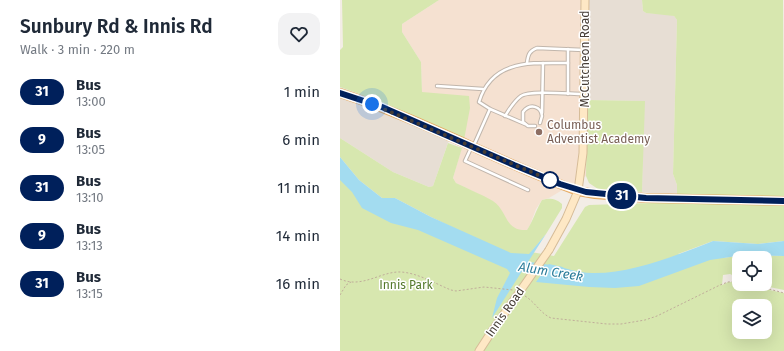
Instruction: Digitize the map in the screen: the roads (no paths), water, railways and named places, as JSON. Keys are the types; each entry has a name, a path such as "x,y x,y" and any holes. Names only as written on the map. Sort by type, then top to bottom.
{"main road":[{"name":"McCutcheon Road","path":"578,190 583,153 585,94 585,0"},
{"path":"340,93 382,107 472,147 578,190 595,194 646,198 784,201"},
{"name":"Innis Road","path":"479,351 561,229 573,207 578,190"}],"lane":[{"path":"527,63 528,54 537,48 585,50"},
{"path":"568,49 568,94"},
{"path":"536,126 532,127 490,109 479,102 483,89 495,76 508,68 527,63 568,63"},
{"path":"540,124 542,120 543,63"},
{"path":"437,86 483,89"},
{"path":"506,116 512,104 522,95 532,93 585,94"},
{"path":"525,124 522,115 528,107 534,106 542,113"},
{"path":"490,109 465,161 528,190"}],"water":[{"path":"340,157 359,180 382,198 395,198 431,217 511,253 529,254 546,234 492,318 497,298 510,273 507,269 418,230 391,223 362,208 352,192 340,180"},
{"path":"713,241 758,244 784,241 784,256 772,256 772,251 732,251 732,257 710,260 639,286 615,288 589,287 536,282 549,264 587,273 607,272 654,263"}],"waterway":[{"name":"Alum Creek","path":"512,265 560,272"}],"place":[{"name":"Columbus Adventist Academy","path":"539,132"}],"park label":[{"name":"Innis Park","path":"406,285"}]}
